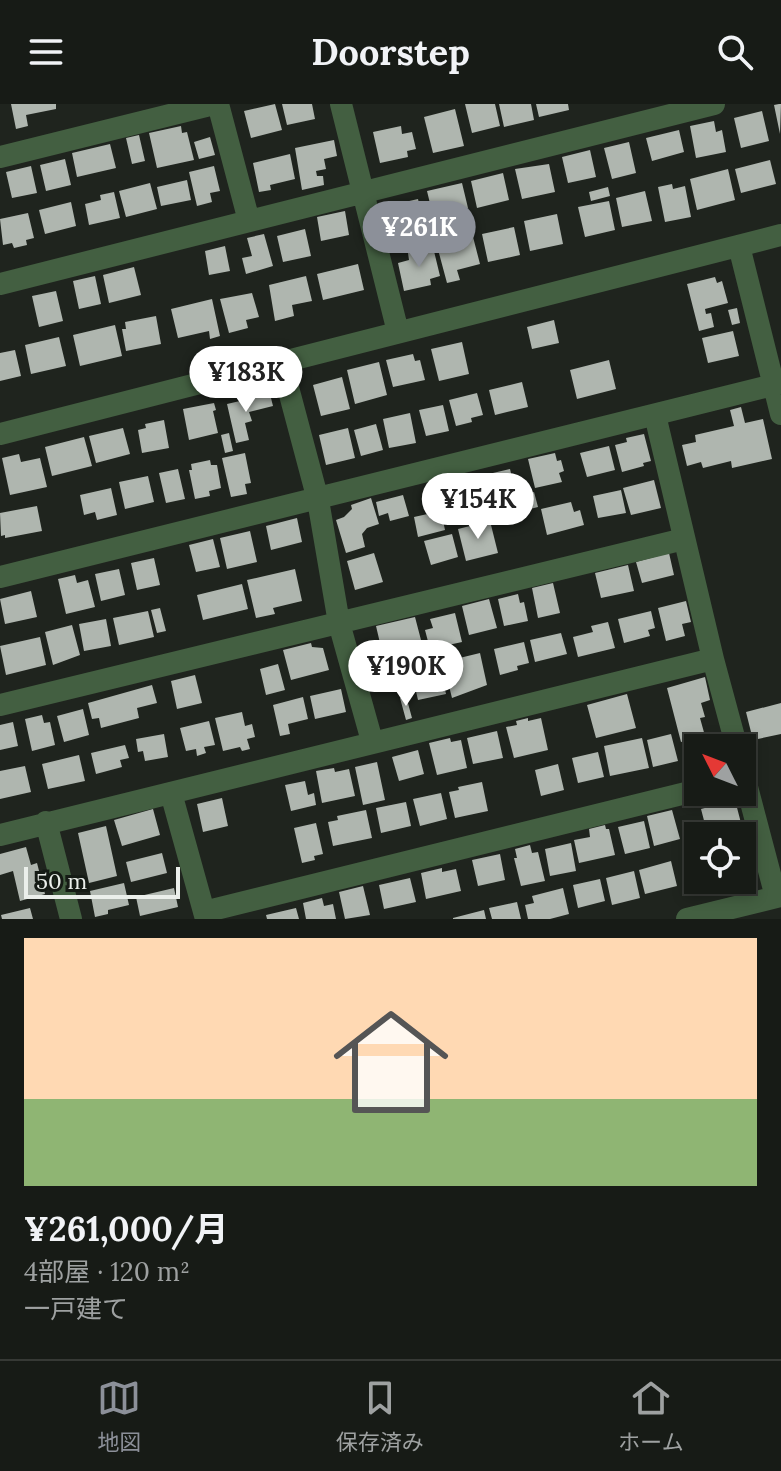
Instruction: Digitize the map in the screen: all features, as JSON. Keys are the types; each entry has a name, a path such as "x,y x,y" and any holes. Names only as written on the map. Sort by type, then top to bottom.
{"street":[{"path":"0,157 216,104 249,221"},
{"path":"341,104 398,332"},
{"path":"0,284 714,104"},
{"path":"0,434 781,235"},
{"path":"739,246 777,384 781,414"},
{"path":"281,361 318,500 339,623 372,741"},
{"path":"0,577 777,384"},
{"path":"655,415 733,734"},
{"path":"0,705 684,539"},
{"path":"0,835 713,659"},
{"path":"171,793 205,916 684,794"},
{"path":"687,919 779,896 752,806"},
{"path":"46,822 71,919"}],"building":[{"path":"11,104 56,104 56,109 26,115 28,126 16,129"},
{"path":"275,104 282,130 251,138 244,111"},
{"path":"282,104 312,104 315,119 287,125"},
{"path":"465,104 495,104 500,126 472,133"},
{"path":"499,104 531,104 534,120 504,127"},
{"path":"536,104 568,104 569,110 539,117"},
{"path":"781,104 780,134 774,105"},
{"path":"455,109 464,146 433,153 424,117"},
{"path":"762,111 769,141 741,148 734,118"},
{"path":"714,121 716,132 722,130 726,152 696,158 690,126"},
{"path":"181,126 182,133 187,132 194,160 157,168 149,133"},
{"path":"401,126 402,134 412,132 416,149 407,151 408,157 380,163 373,132"},
{"path":"679,130 684,152 652,161 646,138"},
{"path":"139,135 145,161 132,164 126,138"},
{"path":"210,137 215,155 199,159 194,142"},
{"path":"334,140 337,156 324,159 326,169 316,171 317,176 323,176 324,185 302,190 295,148"},
{"path":"629,142 636,173 612,179 604,148"},
{"path":"110,144 116,168 77,177 72,153"},
{"path":"590,150 596,177 568,183 562,157"},
{"path":"290,154 295,179 270,185 271,190 259,192 253,163"},
{"path":"65,159 71,185 46,191 40,165"},
{"path":"770,160 776,184 741,193 735,169"},
{"path":"549,164 555,192 522,199 515,169"},
{"path":"31,166 37,193 12,198 6,172"},
{"path":"214,166 220,191 210,193 212,202 197,206 189,172"},
{"path":"728,169 735,200 697,210 690,179"},
{"path":"503,173 509,200 477,208 471,181"},
{"path":"187,180 191,200 161,206 157,187"},
{"path":"150,183 157,209 126,217 119,191"},
{"path":"462,183 468,208 433,216 427,191"},
{"path":"672,184 673,189 685,186 691,217 665,222 658,187"},
{"path":"608,187 610,196 591,201 589,192"},
{"path":"645,191 652,221 622,227 616,198"},
{"path":"114,192 120,218 89,225 85,204 101,200 100,195"},
{"path":"418,199 423,221 412,224 413,228 395,233 394,227 388,228 383,207"},
{"path":"609,201 615,230 585,237 578,207"},
{"path":"71,202 76,226 45,234 39,210"},
{"path":"345,211 349,235 321,241 317,217"},
{"path":"28,213 34,238 26,240 27,245 14,248 12,243 3,245 0,219"},
{"path":"557,214 563,244 530,251 524,221"},
{"path":"514,227 520,255 488,262 482,234"},
{"path":"305,229 311,256 283,262 277,236"},
{"path":"472,233 480,264 457,270 460,280 447,283 436,242"},
{"path":"264,234 273,266 246,274 242,258 252,256 247,238"},
{"path":"409,237 411,246 391,250 389,241"},
{"path":"225,246 230,271 209,275 205,251"},
{"path":"433,247 440,276 430,279 431,285 404,291 398,263 409,260 408,253"},
{"path":"358,264 364,290 323,300 317,274"},
{"path":"134,267 141,295 109,303 103,275"},
{"path":"95,276 101,304 79,309 73,281"},
{"path":"306,276 312,301 292,305 294,316 275,321 269,285"},
{"path":"715,277 717,283 722,281 728,303 705,309 706,314 711,313 714,327 699,331 687,284"},
{"path":"56,291 63,321 39,327 32,296"},
{"path":"252,293 259,317 246,320 248,328 229,333 220,299"},
{"path":"212,299 220,336 210,339 209,331 178,338 171,309"},
{"path":"737,308 740,323 732,325 728,310"},
{"path":"156,316 161,344 126,351 122,329 126,329 125,322"},
{"path":"554,320 559,343 532,349 527,327"},
{"path":"115,325 122,356 80,366 73,335"},
{"path":"733,331 739,356 708,363 702,338"},
{"path":"59,337 66,366 31,374 25,345"},
{"path":"462,342 469,374 439,381 431,349"},
{"path":"15,350 21,376 0,381 0,353"},
{"path":"413,354 415,361 420,360 425,380 393,387 386,360"},
{"path":"609,360 616,389 577,399 570,370"},
{"path":"379,362 387,395 355,404 347,370"},
{"path":"342,377 350,409 321,416 313,385"},
{"path":"522,382 528,407 495,415 489,390"},
{"path":"477,393 483,415 456,426 449,400"},
{"path":"270,394 273,406 249,412 252,421 245,423 249,440 236,443 227,404"},
{"path":"214,403 218,433 189,440 183,409"},
{"path":"443,405 449,431 426,436 419,410"},
{"path":"741,407 745,423 763,419 772,459 732,468 731,461 703,468 701,462 687,466 682,445 696,442 695,435 734,426 730,410"},
{"path":"410,413 416,443 389,448 383,419"},
{"path":"164,420 169,448 142,453 138,430 146,428 145,424"},
{"path":"376,424 383,450 361,456 354,430"},
{"path":"123,428 130,454 96,463 89,436"},
{"path":"348,428 355,458 326,465 319,435"},
{"path":"229,433 233,451 225,453 221,435"},
{"path":"644,434 651,461 622,472 615,445 627,442 626,438"},
{"path":"84,437 92,466 52,476 45,447"},
{"path":"609,446 615,470 587,477 580,453"},
{"path":"245,453 251,483 245,484 247,494 231,497 222,458"},
{"path":"555,453 564,471 559,473 562,482 535,488 528,459"},
{"path":"19,454 21,462 40,458 47,487 10,495 2,458"},
{"path":"210,460 211,465 217,465 221,488 209,491 210,496 195,499 189,470 192,470 191,464"},
{"path":"178,469 185,499 166,503 159,473"},
{"path":"510,469 517,498 488,505 485,493 480,494 480,476"},
{"path":"467,475 476,511 462,514 447,501 445,491 441,492 438,482"},
{"path":"148,476 154,502 125,509 119,482"},
{"path":"654,480 661,508 631,515 623,488"},
{"path":"111,488 117,515 97,520 95,512 84,515 80,495"},
{"path":"621,490 626,513 598,518 593,496"},
{"path":"534,492 538,507 526,510 523,495"},
{"path":"403,495 409,516 390,521 388,513 379,516 376,502"},
{"path":"371,498 379,524 367,528 362,534 365,547 346,553 336,520 352,509 351,505"},
{"path":"571,502 574,512 580,510 584,525 547,535 541,509"},
{"path":"37,506 42,531 5,538 5,535 1,536 0,513"},
{"path":"441,511 445,530 418,537 414,517"},
{"path":"297,518 302,542 271,550 266,526"},
{"path":"490,521 498,553 466,561 458,529"},
{"path":"250,531 257,562 227,569 220,538"},
{"path":"452,534 458,557 431,565 424,541"},
{"path":"213,539 220,567 196,572 189,545"},
{"path":"374,553 383,582 355,590 347,561"},
{"path":"669,553 674,575 642,583 636,562"},
{"path":"154,558 160,585 137,590 131,563"},
{"path":"628,565 634,591 601,598 595,573"},
{"path":"119,569 125,595 101,601 95,574"},
{"path":"295,569 302,601 273,608 275,614 256,618 247,580"},
{"path":"75,575 77,583 88,580 95,607 66,614 58,579"},
{"path":"553,583 560,613 538,618 532,588"},
{"path":"242,584 248,609 203,620 197,595"},
{"path":"31,591 37,617 5,624 0,599"},
{"path":"518,594 520,603 524,602 528,621 504,626 498,599"},
{"path":"489,599 497,628 469,635 462,606"},
{"path":"686,601 691,622 682,624 685,636 666,641 658,608"},
{"path":"160,608 166,631 157,633 151,610"},
{"path":"148,611 154,637 119,645 113,618"},
{"path":"651,611 655,628 648,630 650,636 624,643 618,619"},
{"path":"455,613 462,642 430,649 425,630 433,628 430,619"},
{"path":"415,617 421,640 405,644 406,650 383,656 376,626"},
{"path":"106,619 111,646 84,651 79,624"},
{"path":"608,622 615,648 578,657 573,637 593,632 591,626"},
{"path":"72,625 80,655 53,665 45,632"},
{"path":"561,633 567,654 535,662 530,640"},
{"path":"40,637 46,665 6,675 0,646"},
{"path":"524,642 529,663 500,675 494,649"},
{"path":"311,643 312,647 323,648 329,670 291,680 283,650"},
{"path":"480,653 487,685 452,698 443,662"},
{"path":"425,654 427,662 408,667 406,659"},
{"path":"402,658 405,668 387,674 384,663"},
{"path":"439,663 446,694 418,700 411,670"},
{"path":"278,664 285,690 266,695 260,669"},
{"path":"195,675 202,703 177,709 171,681"},
{"path":"705,677 710,700 701,703 705,717 700,718 704,734 684,734 684,741 681,742 667,688"},
{"path":"152,685 157,703 137,708 139,718 101,728 99,718 92,719 88,703"},
{"path":"341,689 346,712 315,719 310,696"},
{"path":"627,694 636,728 596,738 587,705"},
{"path":"406,696 412,718 406,720 400,698"},
{"path":"303,697 308,719 288,724 290,734 280,736 273,705"},
{"path":"781,703 781,734 756,739 746,712"},
{"path":"83,709 89,735 64,742 57,716"},
{"path":"242,712 245,726 252,724 255,737 247,739 250,749 242,751 240,747 223,751 215,718"},
{"path":"42,715 44,723 50,722 55,745 32,751 25,719"},
{"path":"528,718 528,721 541,718 548,750 514,758 506,727"},
{"path":"209,721 215,745 204,747 206,753 197,756 196,749 186,751 180,728"},
{"path":"13,722 18,746 0,750 0,725"},
{"path":"497,731 503,758 473,764 467,738"},
{"path":"164,734 168,757 145,761 143,751 138,752 136,739"},
{"path":"671,734 678,761 653,767 647,740"},
{"path":"450,738 451,742 461,740 467,768 437,775 429,743"},
{"path":"642,738 649,768 610,776 604,746"},
{"path":"125,745 129,758 120,760 122,767 96,774 91,753"},
{"path":"418,750 424,774 399,781 392,757"},
{"path":"598,752 604,777 578,783 572,758"},
{"path":"79,755 85,781 48,789 42,764"},
{"path":"377,762 385,800 363,805 355,767"},
{"path":"558,764 564,790 541,796 535,770"},
{"path":"25,766 31,792 0,799 0,771"},
{"path":"334,768 335,772 349,769 355,796 322,803 316,771"},
{"path":"305,781 308,795 314,793 316,805 291,811 285,785"},
{"path":"482,782 488,811 455,818 449,792"},
{"path":"441,793 447,819 420,826 413,799"},
{"path":"222,798 228,826 203,832 197,804"},
{"path":"406,802 411,826 381,833 376,808"},
{"path":"737,806 741,822 704,822 701,809"},
{"path":"153,809 160,835 122,846 114,820"},
{"path":"366,810 372,838 333,846 328,822 338,820 337,816"},
{"path":"672,810 680,839 654,846 647,816"},
{"path":"644,821 650,848 625,854 618,827"},
{"path":"316,823 323,854 302,863 294,828"},
{"path":"605,825 609,829 615,855 579,863 574,840 590,837 589,829"},
{"path":"106,826 117,876 89,883 78,833"},
{"path":"571,843 576,871 550,876 545,849"},
{"path":"530,845 532,853 538,852 545,881 521,886 514,858 517,858 515,849"},
{"path":"26,847 31,865 37,863 45,894 20,901 13,871 0,875 0,854"},
{"path":"162,853 167,873 131,882 126,862"},
{"path":"500,854 505,880 478,886 472,860"},
{"path":"671,861 677,886 645,894 639,870"},
{"path":"442,868 442,872 456,869 461,891 426,899 421,873"},
{"path":"634,871 640,898 612,905 606,878"},
{"path":"410,878 416,902 384,909 379,885"},
{"path":"600,879 605,901 578,908 573,885"},
{"path":"124,883 129,905 95,917 90,891"},
{"path":"363,886 370,915 345,919 339,892"},
{"path":"174,888 178,907 140,916 136,897"},
{"path":"563,888 569,914 550,919 528,919 525,905 534,903 532,896"},
{"path":"322,898 324,906 333,904 336,919 306,919 303,903"},
{"path":"517,902 521,919 492,919 489,908"},
{"path":"30,908 33,919 2,919 1,915"},
{"path":"296,908 299,919 267,919 266,915"},
{"path":"484,910 486,919 453,919 453,918"}]}
